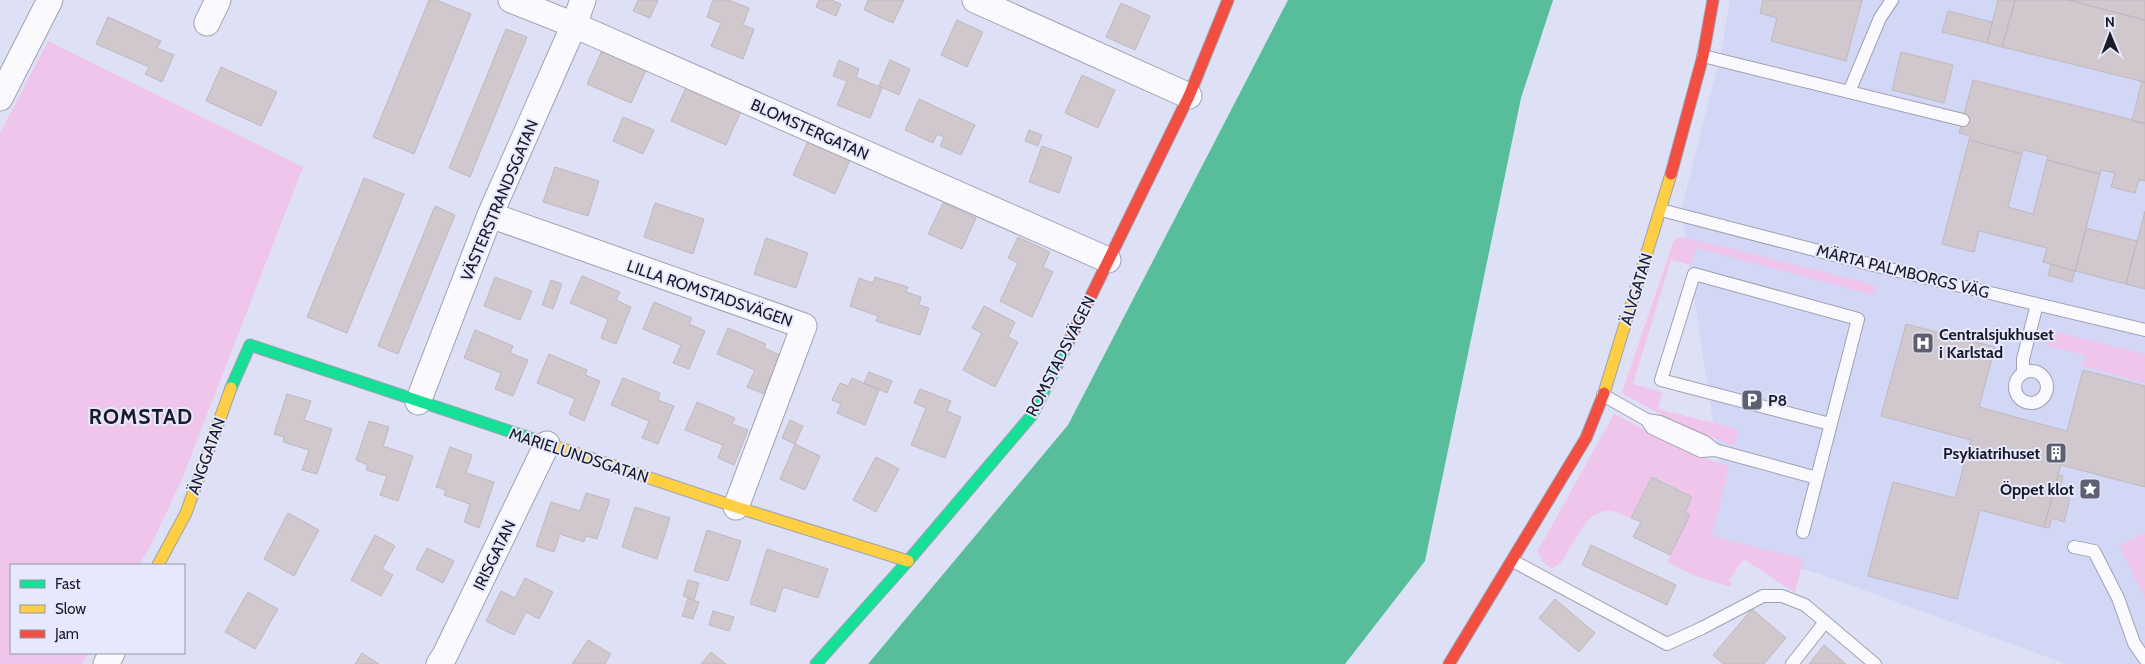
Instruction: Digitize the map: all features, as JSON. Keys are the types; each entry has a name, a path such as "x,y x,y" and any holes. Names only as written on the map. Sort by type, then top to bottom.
{"street":[{"path":"0,98 50,0"},
{"path":"208,24 218,0"},
{"name":"BLOMSTERGATAN","path":"510,0 574,25 1108,260"},
{"name":"VÄSTERSTRANDSGATAN","path":"418,402 490,215 574,25 583,0"},
{"path":"975,0 1189,96"},
{"name":"ROMSTADSVÄGEN","path":"816,664 908,561 1032,415 1189,96 1228,0"},
{"name":"ÄLVGATAN","path":"1449,664 1586,438 1603,396 1662,210 1702,56 1713,0"},
{"name":"LILLA ROMSTADSVÄGEN","path":"490,215 804,326 736,507"},
{"name":"MARIELUNDSGATAN","path":"250,345 736,507 908,561"},
{"name":"ÄNGGATAN","path":"159,564 186,513 222,410 250,345"},
{"name":"IRISGATAN","path":"448,661 547,444"}],"lane":[{"path":"1849,92 1880,18 1892,0"},
{"path":"1702,56 1963,120"},
{"name":"MÄRTA PALMBORGS VÄG","path":"1662,210 1869,264 2145,330"},
{"path":"1803,532 1858,319 1694,274 1661,380 1830,424"},
{"path":"2023,373 2023,359 2037,304"},
{"path":"1603,396 1647,420 1660,422 1705,442 1715,450 1817,478"},
{"path":"2074,547 2094,551 2118,598 2134,643 2145,659"},
{"path":"1513,561 1667,644 1763,596 1782,596 1797,600 1875,664"},
{"path":"1792,664 1825,622"}],"shaded area":[{"path":"1288,0 1553,0 1521,98 1425,561 1345,664 868,664 1068,425"},
{"name":"Centralsjukhuset i Karlstad","path":"1730,0 2145,0 2145,664 2066,664 1817,573 1702,542 1721,475 1681,210 1720,58"},
{"path":"48,41 303,167 182,479 153,541 140,564 10,564 10,654 87,654 82,664 0,664 0,133"},
{"path":"1680,237 1871,284 1875,288 1873,295 1696,248 1691,265 1671,260 1633,384 1662,392 1658,409 1738,429 1734,446 1676,423 1622,393 1672,245 1674,240"},
{"path":"2053,331 2145,354 2145,383 2082,366 2085,355 2045,345 2048,335"},
{"path":"1614,414 1690,453 1729,466 1712,536 1803,559 1795,593 1744,559 1729,580 1732,583 1730,587 1693,575 1667,562 1690,515 1685,512 1693,497 1652,476 1630,518 1612,511 1601,512 1591,518 1583,527 1558,565 1551,568 1544,563 1537,552"},
{"path":"2145,533 2145,599 2119,545"}],"building":[{"path":"429,0 436,0 471,14 414,154 373,137"},
{"path":"638,0 658,0 650,18 633,11"},
{"path":"713,0 728,0 749,8 743,25 754,29 743,59 711,46 721,23 707,17"},
{"path":"819,0 831,0 841,4 836,16 816,7"},
{"path":"868,0 904,0 893,23 864,10"},
{"path":"1763,0 1862,0 1846,61 1771,41 1777,18 1760,13"},
{"path":"1998,0 2015,0 2002,47 1987,43"},
{"path":"2015,0 2068,0 2145,20 2145,82 2002,47"},
{"path":"2068,0 2145,0 2145,20"},
{"path":"1121,3 1150,16 1135,50 1106,37"},
{"path":"1948,11 1992,22 1987,43 1942,32"},
{"path":"108,17 161,41 157,48 174,55 162,82 145,74 149,67 96,44"},
{"path":"957,20 983,32 967,67 941,55"},
{"path":"506,29 527,37 470,177 449,168"},
{"path":"603,48 647,68 631,103 587,84"},
{"path":"1901,52 1953,65 1944,103 1892,90"},
{"path":"839,60 859,69 856,77 882,88 870,118 837,105 847,81 833,76"},
{"path":"890,60 910,69 899,95 879,86"},
{"path":"221,67 277,92 261,126 206,101"},
{"path":"1082,75 1115,90 1098,128 1065,113"},
{"path":"1973,80 2145,123 2145,181 2139,180 2135,193 2111,187 2115,173 2101,170 2100,174 2047,160 2048,156 2023,150 2022,154 1969,140 1970,136 1959,133"},
{"path":"2142,81 2145,82 2145,124 2132,121"},
{"path":"687,85 742,109 726,145 671,121"},
{"path":"919,99 975,125 961,155 940,146 944,137 937,134 933,143 905,130"},
{"path":"623,117 654,130 643,154 613,141"},
{"path":"1029,130 1042,135 1038,146 1025,141"},
{"path":"809,139 851,158 835,194 793,175"},
{"path":"1969,140 2022,154 2008,207 2033,214 2047,160 2100,174 2075,271 2043,262 2047,248 1979,231 1974,252 1942,244"},
{"path":"1042,146 1072,157 1059,193 1029,182"},
{"path":"555,167 599,181 588,216 543,202"},
{"path":"364,178 404,194 347,333 307,317"},
{"path":"655,203 704,219 693,254 644,237"},
{"path":"943,203 976,218 962,249 928,234"},
{"path":"435,206 455,215 398,354 378,346"},
{"path":"2145,211 2145,289 2126,284"},
{"path":"2086,228 2137,241 2126,284 2075,271"},
{"path":"1018,237 1050,252 1043,267 1053,272 1032,317 1000,301 1018,263 1008,258"},
{"path":"766,238 808,253 796,288 754,274"},
{"path":"2051,264 2075,271 2072,282 2048,275"},
{"path":"582,276 620,292 616,300 631,307 616,344 601,338 608,319 570,303"},
{"path":"495,277 532,291 520,320 484,306"},
{"path":"875,277 908,287 906,292 921,297 919,305 929,308 920,335 876,321 878,316 850,306 859,278 873,283"},
{"path":"551,280 562,284 553,309 542,305"},
{"path":"654,302 692,318 689,324 705,331 689,369 673,363 681,345 643,329"},
{"path":"984,306 1015,322 1008,337 1018,342 995,387 963,370 982,333 972,328"},
{"name":"Psykiatrihuset","path":"1906,324 1995,347 1979,407 2067,431 2083,370 2145,386 2145,487 2061,465 2044,527 1980,510 1957,599 1868,576 1893,482 1955,498 1971,440 1881,416"},
{"path":"728,328 766,344 764,348 780,355 764,394 747,387 755,370 717,354"},
{"path":"475,330 513,346 510,353 528,360 513,396 495,389 501,373 464,358"},
{"path":"549,354 587,370 585,375 600,381 584,421 569,414 575,399 537,383"},
{"path":"869,372 892,381 887,393 864,383"},
{"path":"623,378 660,393 658,400 674,406 658,444 642,438 649,421 611,405"},
{"path":"852,378 879,390 865,425 837,413 841,404 832,400 840,383 848,386"},
{"path":"920,389 951,401 947,411 961,417 945,458 911,445 926,408 914,403"},
{"path":"287,394 311,401 304,420 332,429 317,474 302,470 309,450 283,442 284,437 274,434"},
{"path":"697,402 735,418 732,424 748,430 734,465 718,458 723,445 685,430"},
{"path":"790,420 803,426 795,444 782,438"},
{"path":"369,421 389,427 383,446 413,456 398,501 380,495 387,476 366,470 368,465 356,460"},
{"path":"795,444 820,456 805,490 780,479"},
{"path":"450,447 472,455 466,473 494,482 479,528 464,522 470,504 444,495 446,490 436,487"},
{"path":"876,457 899,469 876,512 853,500"},
{"path":"2058,475 2063,476 2058,495 2070,499 2064,522 2052,518 2049,528 2044,527"},
{"path":"1652,477 1692,497 1685,512 1690,515 1670,555 1633,537 1641,522 1631,518"},
{"path":"586,493 610,500 597,539 586,536 584,542 560,534 554,552 536,546 551,502 580,511"},
{"path":"635,507 670,518 657,559 622,547"},
{"path":"288,513 319,530 294,576 264,559"},
{"path":"707,530 741,541 728,581 694,571"},
{"path":"375,535 395,546 382,569 393,575 381,596 351,580"},
{"path":"1591,545 1676,585 1667,605 1582,565"},
{"path":"427,548 454,561 443,583 416,569"},
{"path":"767,549 828,569 818,598 783,587 775,612 750,604"},
{"path":"525,578 553,592 539,619 526,612 514,635 486,621 501,591 515,598"},
{"path":"688,580 699,583 694,600 683,596"},
{"path":"248,592 278,609 255,649 225,632"},
{"path":"688,598 699,602 693,619 682,616"},
{"path":"1555,599 1595,633 1579,652 1539,618"},
{"path":"1752,609 1786,638 1764,664 1723,664 1713,655"},
{"path":"713,611 734,617 729,631 709,625"},
{"path":"588,640 611,654 605,664 572,664"},
{"path":"1824,645 1846,664 1809,664"},
{"path":"711,652 726,664 701,664"},
{"path":"362,653 379,664 355,664"}],"traffic: fast":[{"path":"231,388 250,345 548,444"},
{"path":"816,664 908,561 1032,415 1065,349"}],"traffic: slow":[{"path":"1604,393 1671,174"},
{"path":"159,564 186,513 231,388"},
{"path":"548,444 736,507 908,561"}],"traffic: jam":[{"path":"1065,349 1189,96 1228,0"},
{"path":"1671,174 1703,56 1713,0"},
{"path":"1449,664 1586,438 1604,393"}],"place":[{"name":"Centralsjukhuset i Karlstad","path":"1923,343"},
{"name":"P8","path":"1752,400"},
{"name":"Psykiatrihuset","path":"2056,453"},
{"name":"Öppet klot","path":"2090,489"}],"district":[{"name":"ROMSTAD","path":"141,417"}]}
